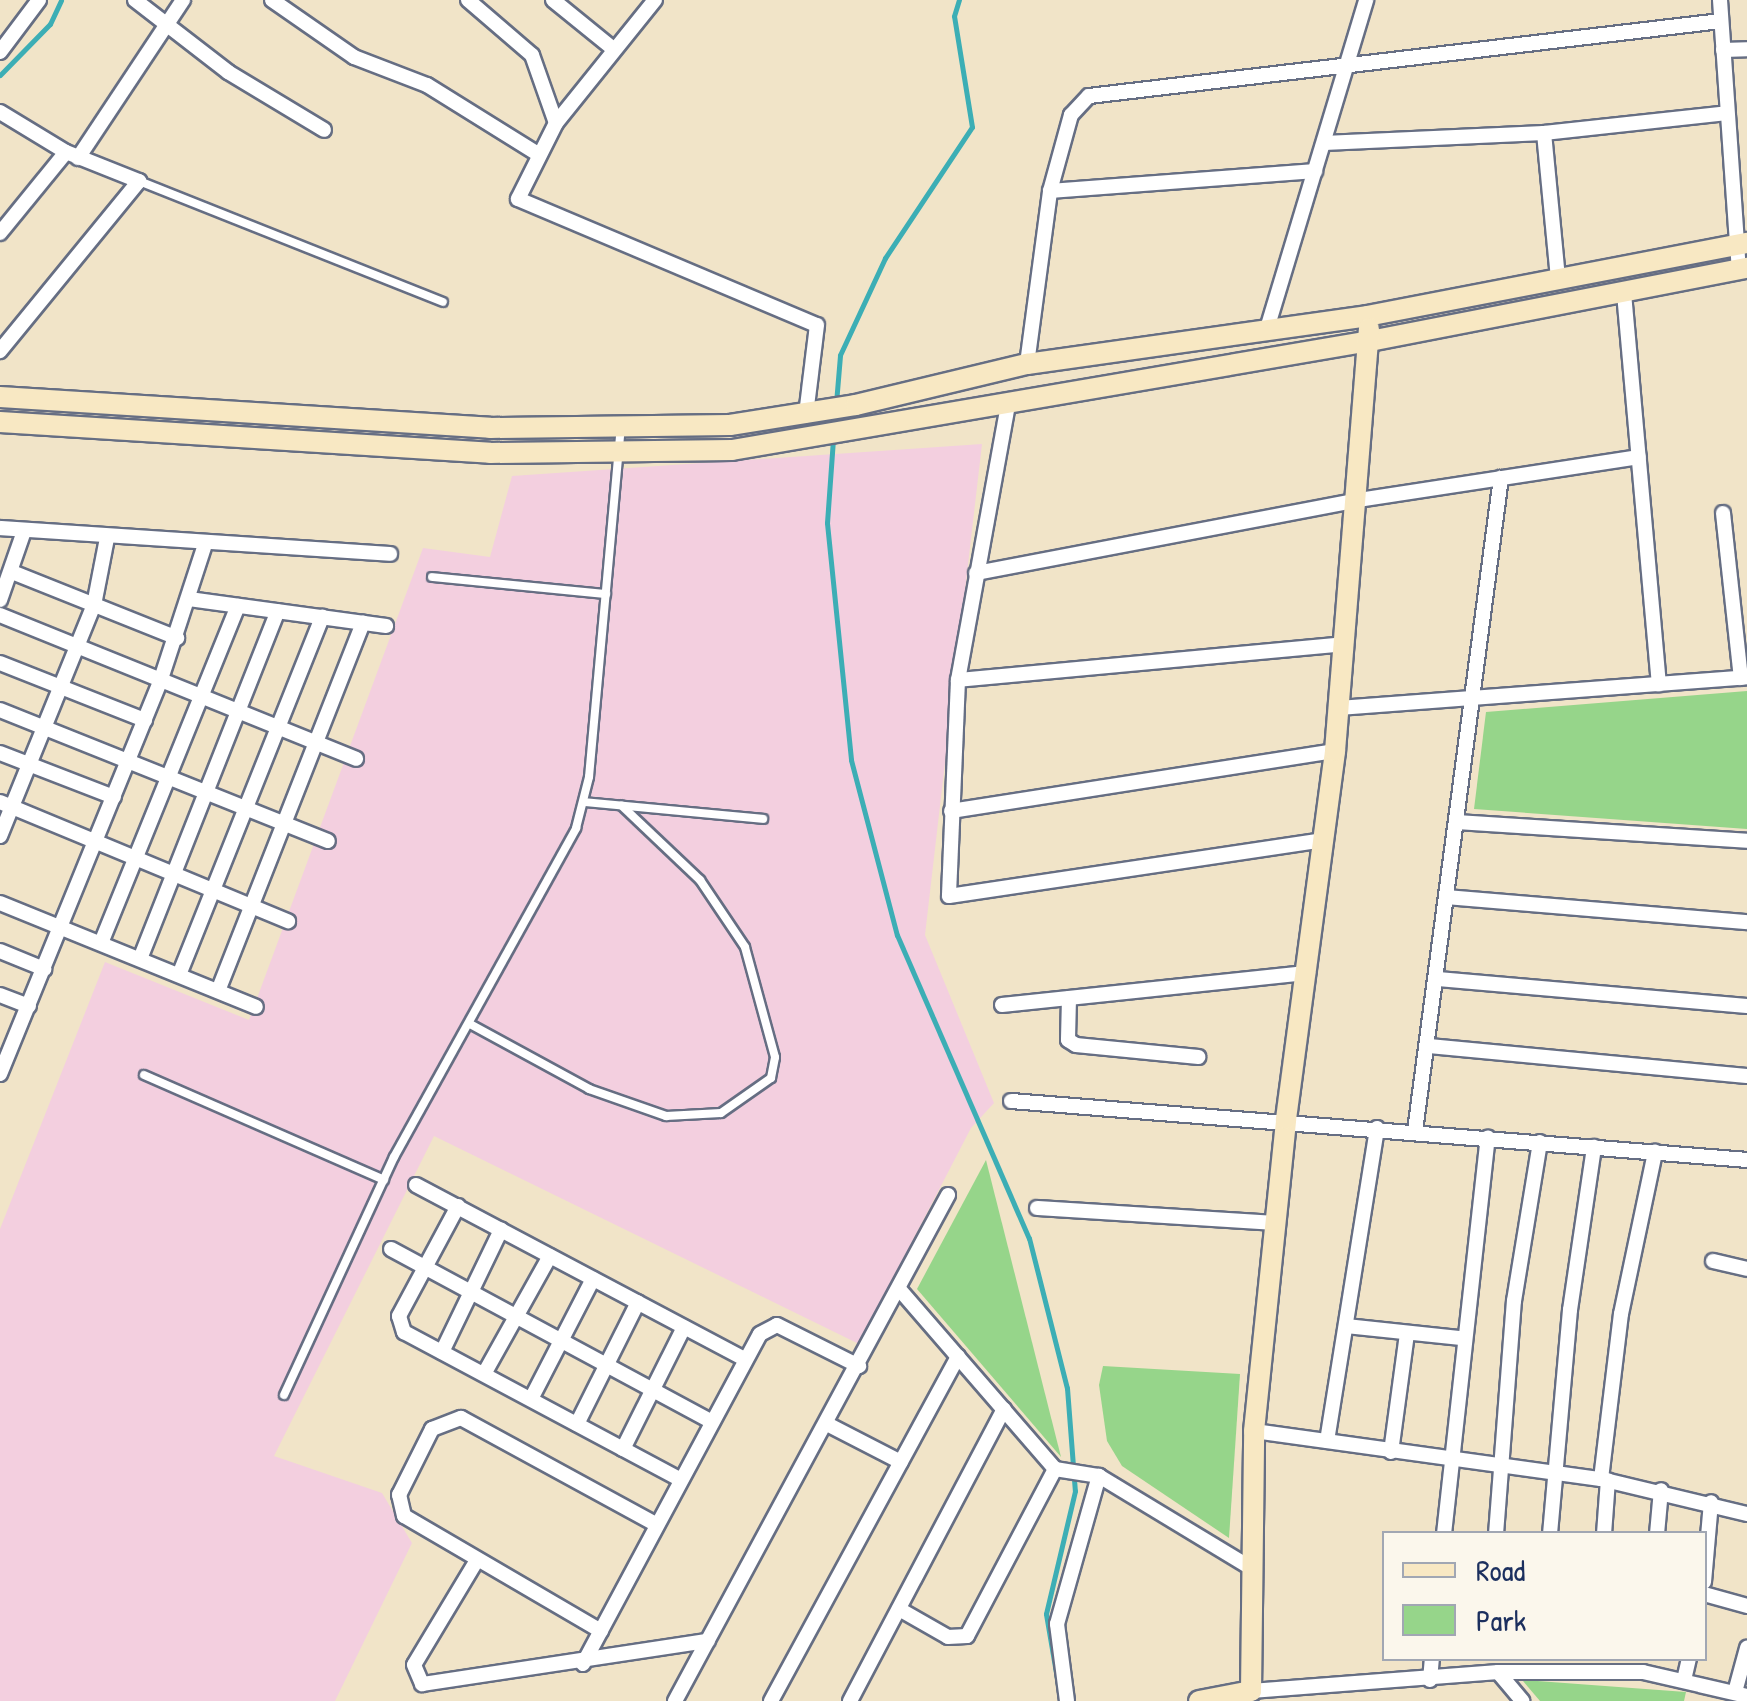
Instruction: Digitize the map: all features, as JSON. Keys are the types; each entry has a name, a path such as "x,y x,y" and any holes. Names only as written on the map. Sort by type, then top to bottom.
{"main road":[{"path":"0,397 490,428 621,428 806,414 1027,364 1368,316 1740,244"},
{"path":"0,422 490,453 732,450 1370,342 1743,268"},
{"path":"1199,1701 1256,1696 1251,1568 1254,1431 1286,1119 1335,751 1370,342 1368,316"}],"street":[{"path":"0,52 39,0"},
{"path":"135,0 164,24 324,130"},
{"path":"0,233 72,155 183,0"},
{"path":"272,0 354,57 427,85 538,154"},
{"path":"468,0 532,54 556,123"},
{"path":"553,0 612,48"},
{"path":"655,0 612,48 556,123 518,199 817,325 806,414"},
{"path":"1266,332 1366,0"},
{"path":"1720,0 1726,113 1743,268"},
{"path":"0,22 16,32"},
{"path":"1027,364 1050,191 1071,114 1089,96 1721,22"},
{"path":"1723,50 1747,49"},
{"path":"1324,142 1544,134 1726,113"},
{"path":"0,351 139,181 72,155 3,119"},
{"path":"1544,134 1558,278"},
{"path":"1050,191 1315,171"},
{"path":"1624,293 1659,684"},
{"path":"1008,406 958,680 950,896 1324,840"},
{"path":"976,572 1358,500 1639,457"},
{"path":"1415,1131 1430,1046 1501,478"},
{"path":"1339,708 1744,678 1723,514"},
{"path":"0,528 390,554"},
{"path":"0,600 24,530"},
{"path":"0,836 6,805 29,764 94,605 107,538"},
{"path":"0,1074 6,1042 29,1006 177,638 205,544"},
{"path":"12,572 177,638"},
{"path":"188,599 386,626"},
{"path":"101,943 238,606"},
{"path":"140,959 278,611"},
{"path":"0,615 356,759"},
{"path":"179,975 322,617"},
{"path":"218,991 363,622"},
{"path":"958,680 1344,644"},
{"path":"0,662 145,720"},
{"path":"0,710 328,841"},
{"path":"951,811 1335,751"},
{"path":"0,752 114,797"},
{"path":"6,805 288,921"},
{"path":"1456,822 1747,841"},
{"path":"1447,897 1747,922"},
{"path":"0,903 256,1007"},
{"path":"0,950 44,969"},
{"path":"1002,1006 1308,973"},
{"path":"1438,979 1747,1006"},
{"path":"0,995 29,1006"},
{"path":"1069,998 1068,1040 1076,1045 1198,1056"},
{"path":"1430,1046 1747,1076"},
{"path":"1011,1101 1286,1119 1747,1160"},
{"path":"1328,1442 1377,1128"},
{"path":"1444,1531 1461,1338 1488,1137"},
{"path":"1496,1531 1514,1301 1540,1142"},
{"path":"1550,1531 1594,1147"},
{"path":"1604,1531 1620,1314 1655,1152"},
{"path":"416,1185 745,1359"},
{"path":"675,1701 948,1195"},
{"path":"458,1206 399,1324 442,1352 681,1480"},
{"path":"1036,1208 1276,1223"},
{"path":"442,1352 502,1230"},
{"path":"391,1250 710,1421"},
{"path":"484,1374 550,1256"},
{"path":"1714,1261 1747,1269"},
{"path":"531,1400 593,1279"},
{"path":"900,1290 1004,1409 1067,1470 1100,1476 1251,1568"},
{"path":"577,1424 638,1302"},
{"path":"584,1664 710,1421 760,1334 777,1326 858,1366"},
{"path":"1346,1326 1461,1338"},
{"path":"622,1449 684,1327"},
{"path":"1391,1452 1407,1333"},
{"path":"771,1701 958,1356"},
{"path":"850,1701 1004,1409"},
{"path":"601,1631 476,1560 399,1510 399,1495 432,1429 448,1418 461,1418 657,1525"},
{"path":"827,1424 901,1462"},
{"path":"1254,1431 1450,1462 1605,1480 1661,1490 1747,1514"},
{"path":"898,1609 948,1636 967,1636 1067,1470"},
{"path":"1068,1701 1057,1624 1100,1476"},
{"path":"1657,1531 1661,1490"},
{"path":"1707,1548 1711,1502"},
{"path":"476,1560 414,1665 416,1679 430,1686 584,1664 708,1640"},
{"path":"1707,1595 1747,1606"},
{"path":"1256,1696 1541,1665 1644,1665 1741,1694 1747,1648"},
{"path":"1430,1680 1432,1661"},
{"path":"1684,1680 1688,1661"},
{"path":"1490,1668 1522,1701"},
{"path":"1699,1701 1704,1682"}],"lane":[{"path":"139,181 443,302"},
{"path":"284,1394 384,1180 537,908 584,802 621,428"},
{"path":"432,577 606,594"},
{"path":"584,802 763,819"},
{"path":"470,1024 589,1089 666,1116 721,1113 771,1078 776,1058 745,947 700,880 622,806"},
{"path":"144,1076 384,1180"}],"shaded area":[{"path":"982,444 925,935 994,1103 971,1128 859,1344 434,1136 274,1456 382,1493 412,1543 335,1701 0,1701 0,1229 105,962 249,1020 423,548 490,557 512,476"}],"green space":[{"path":"1747,691 1747,829 1474,809 1486,712"},
{"path":"986,1160 1061,1457 917,1289"},
{"path":"1103,1366 1240,1374 1229,1538 1122,1466 1107,1441 1099,1385"},
{"path":"1523,1680 1686,1692 1684,1701 1540,1701"}],"waterway":[{"path":"0,75 50,24 61,0"},
{"path":"836,403 840,355 885,258 972,127 954,16 959,0"},
{"path":"833,439 827,523 851,760 897,935 1029,1238 1067,1388 1075,1491 1046,1614 1058,1684"}]}
